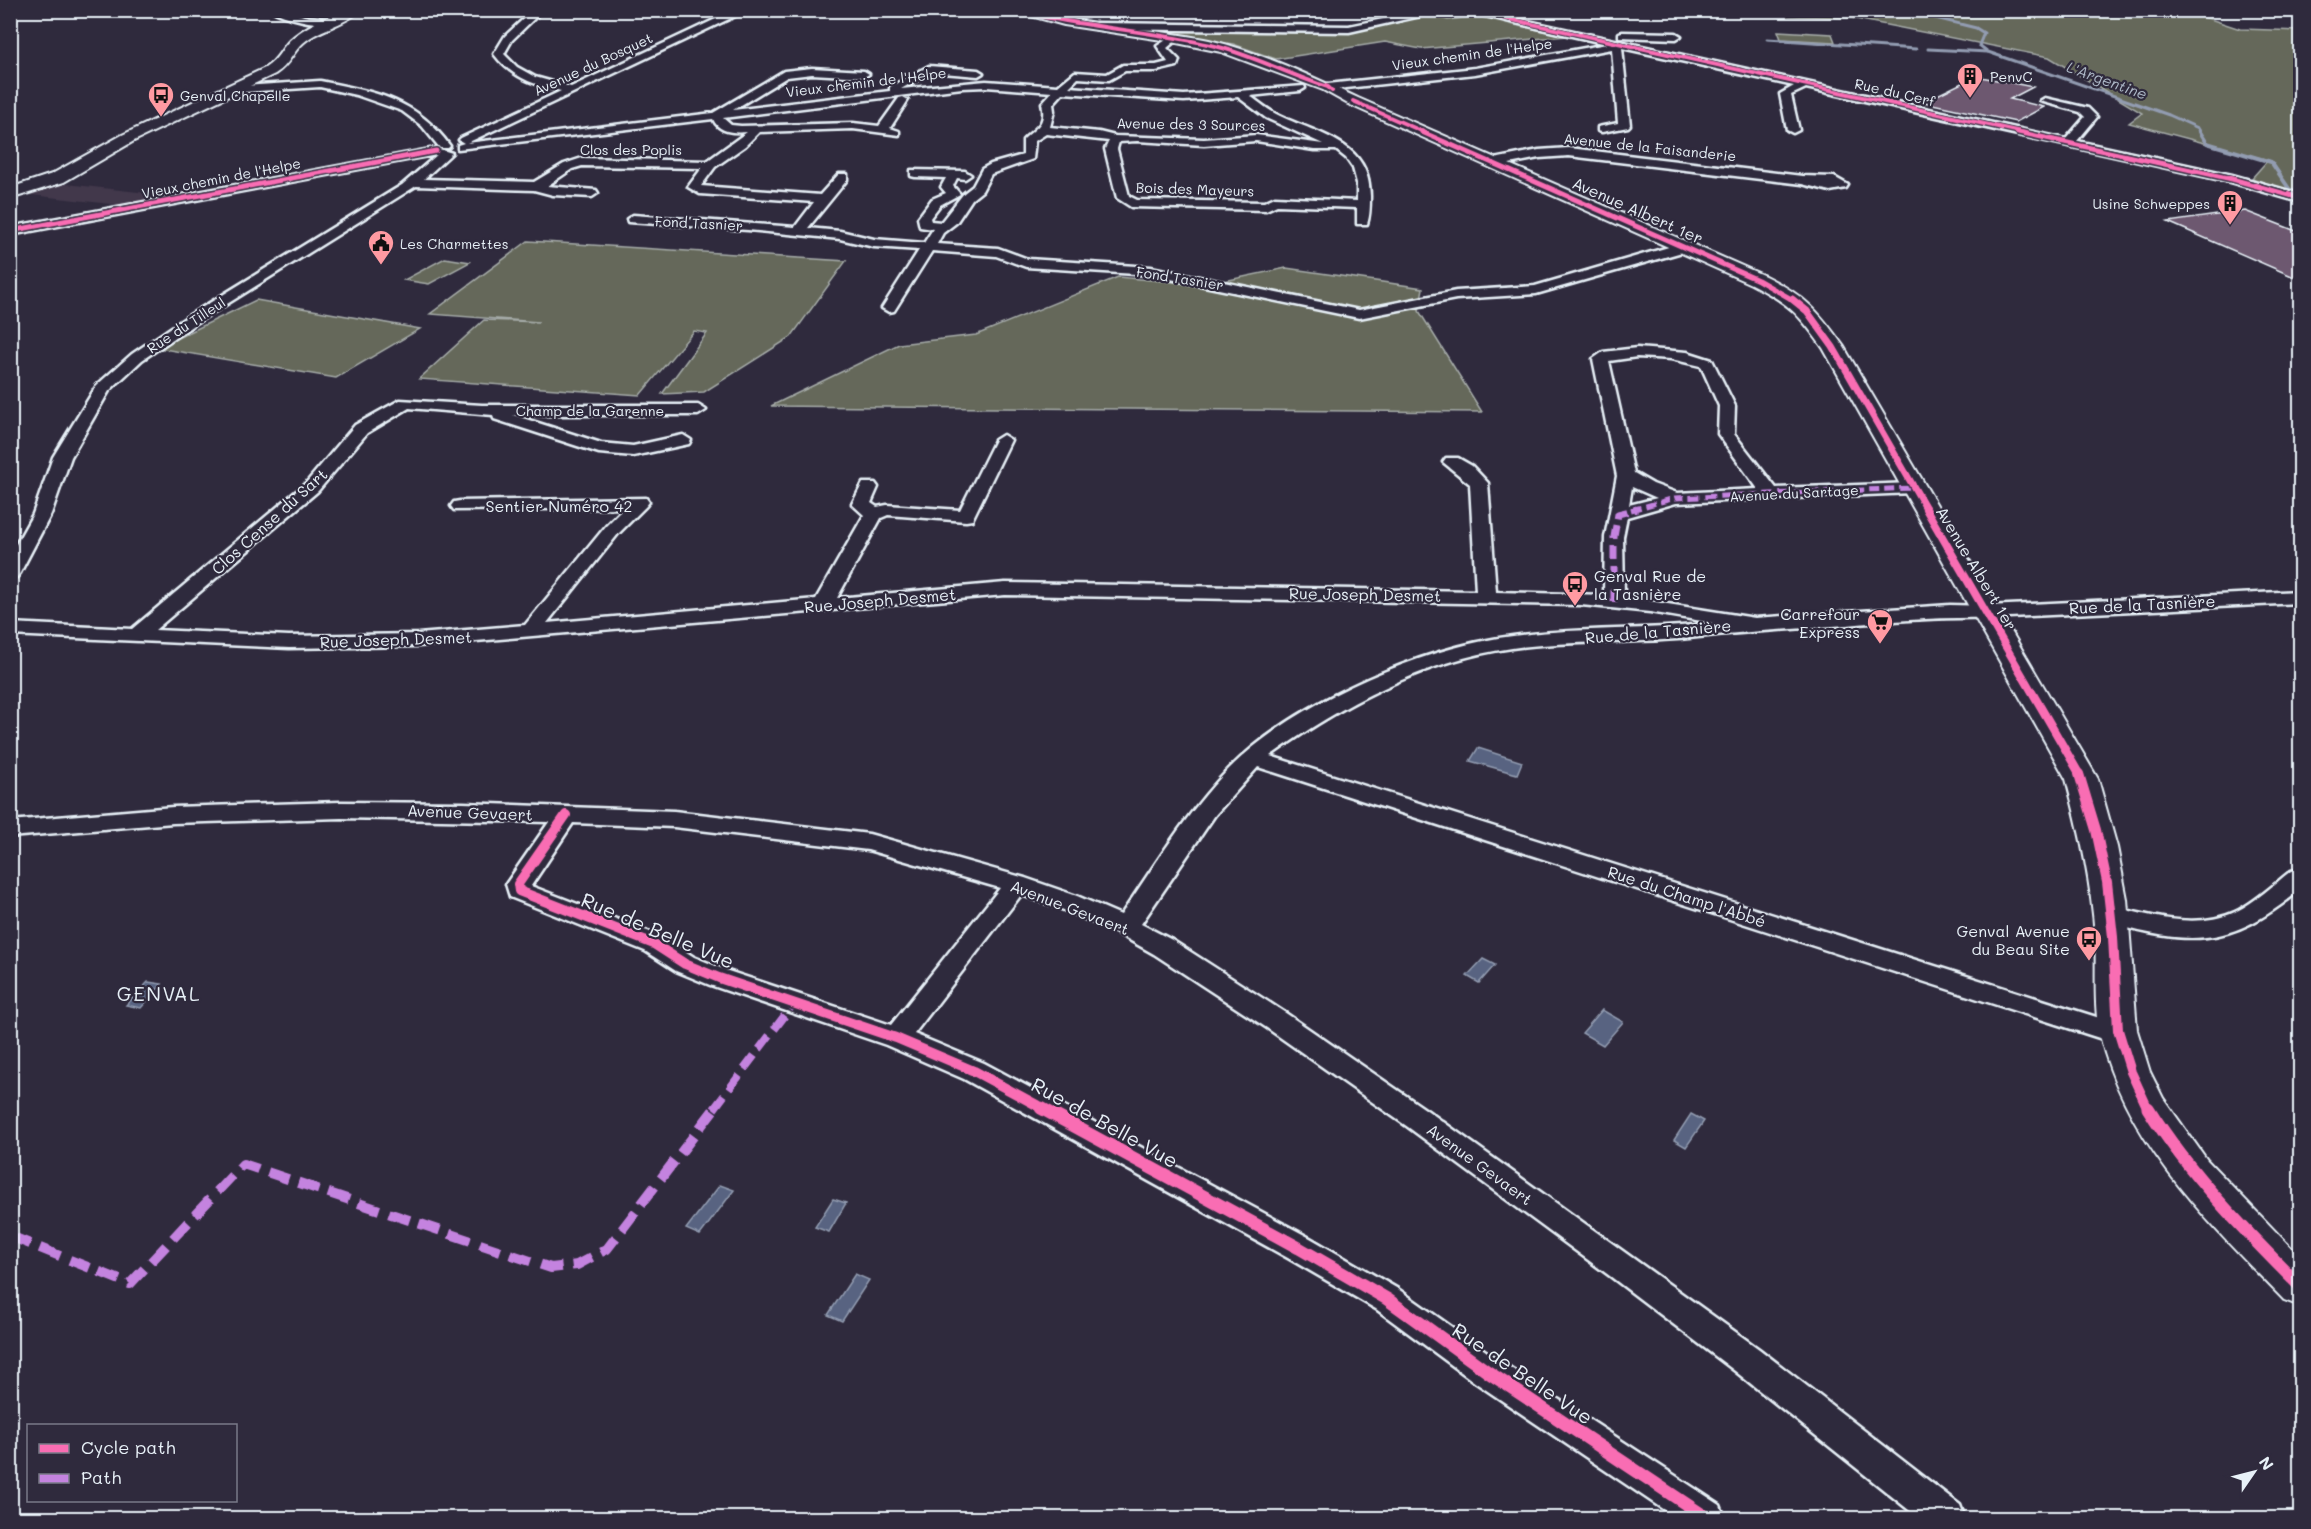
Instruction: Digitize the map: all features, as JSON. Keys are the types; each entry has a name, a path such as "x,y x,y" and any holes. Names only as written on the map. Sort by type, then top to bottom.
{"main road":[{"path":"10,194 58,178 128,138 256,79 280,64 295,43 328,21 355,10"},
{"name":"Avenue Albert 1er","path":"1015,10 1229,49 1684,247 1786,294 1808,311 1833,346 2082,779 2097,831 2111,915 2118,1034 2143,1096 2183,1161 2222,1208 2301,1286"}],"street":[{"path":"275,10 291,13 303,19 328,21"},
{"path":"539,10 508,39 499,54 524,78 544,85 571,90"},
{"name":"Avenue du Bosquet","path":"449,148 744,10"},
{"path":"1096,26 1349,29 1443,10"},
{"name":"Rue du Cerf","path":"1469,10 1617,45 2232,179 2301,198"},
{"path":"1578,36 1676,36"},
{"path":"889,308 942,226 951,220 969,194 978,188 985,174 995,167 1029,157 1029,140 1044,130 1049,111 1047,103 1059,90 1075,75 1109,77 1123,68 1156,68 1173,64 1174,60 1162,49 1162,46 1174,38"},
{"path":"1602,129 1624,125 1617,45"},
{"name":"Vieux chemin de l'Helpe","path":"10,231 449,148 973,84 1168,98 1241,94 1475,71 1617,45"},
{"path":"888,94 929,69 984,74"},
{"path":"864,74 812,70 784,74 717,115 719,122 728,128 853,126 897,133"},
{"path":"230,90 320,84 359,92 406,109 426,124 449,148"},
{"path":"1793,130 1785,94 1804,85"},
{"path":"1241,94 1274,118 1338,147 1356,162 1361,173 1362,221"},
{"path":"882,130 903,100"},
{"path":"2045,101 2084,110 2091,117 2069,143"},
{"path":"756,128 732,150 710,165 695,188 823,199"},
{"name":"Avenue des 3 Sources","path":"1044,130 1100,135 1115,139 1204,142 1256,138 1314,147 1338,147"},
{"name":"Bois des Mayeurs","path":"1115,139 1111,149 1123,198 1136,204 1266,206 1275,201 1362,205"},
{"name":"Rue du Tilleul","path":"10,573 42,514 62,457 103,388 126,365 172,333 365,215 414,182 449,148"},
{"name":"Avenue de la Faisanderie","path":"1494,163 1539,154 1569,152 1802,180"},
{"name":"Clos des Poplis","path":"534,186 545,183 565,166 573,164 710,165"},
{"path":"915,173 985,174"},
{"path":"953,175 947,187 954,194"},
{"path":"798,232 843,177"},
{"path":"414,182 534,186 553,191 592,194"},
{"path":"942,226 925,224 924,218 936,202 954,194 969,194"},
{"name":"Fond Tasnier","path":"633,219 748,226 840,235 874,243 998,252 1026,263 1168,274 1359,314 1456,295 1536,290 1619,264 1684,247"},
{"path":"1614,602 1614,537 1626,476 1601,359 1615,352 1687,356 1707,363 1727,406 1726,434 1770,493"},
{"name":"Champ de la Garenne","path":"399,406 406,403 482,410 698,410"},
{"name":"Clos Cense du Sart","path":"137,635 312,487 361,429 399,406"},
{"name":"Champ de la Garenne","path":"482,410 598,448 633,451 682,440"},
{"path":"869,487 861,504 874,513 887,510 966,516 1003,440"},
{"path":"633,451 650,465"},
{"path":"1452,462 1466,470 1479,483 1486,596"},
{"name":"Avenue du Sartage","path":"1626,476 1647,488 1675,498"},
{"name":"Avenue du Sartage","path":"1618,514 1675,498 1913,488"},
{"name":"Sentier Numéro 42","path":"460,506 640,502 612,530 531,630"},
{"path":"824,603 874,513"},
{"name":"Rue Joseph Desmet","path":"10,629 227,641 418,640 824,603 1030,589 1581,599 1650,606 1749,623"},
{"name":"Rue de la Tasnière","path":"1126,927 1202,817 1240,772 1307,722 1363,691 1442,658 1465,651 1517,642 1687,632 1749,623 1776,624 1950,611 1987,612 2301,597"},
{"name":"Rue du Champ l'Abbé","path":"1256,759 2118,1034"},
{"name":"Avenue Gevaert","path":"10,829 240,812 428,811 722,823 869,842 1016,884 1068,902 1126,927 1163,947 1240,997 1498,1176 1747,1360 1947,1518"},
{"name":"Rue de Belle Vue","path":"566,815 518,884 519,891 654,944 685,964 719,978 896,1038 974,1071 1299,1248 1387,1299 1488,1372 1707,1518"},
{"path":"2111,915 2154,926 2218,927 2242,919 2301,877"},
{"path":"896,1038 1016,884"}],"shaded area":[{"path":"57,183 165,195 137,207 23,194"}],"green space":[{"path":"2183,10 2240,29 2300,31 2300,196 2252,178 2268,160 2129,123 2142,113 2049,57 1851,18 1704,13 1700,11"},
{"path":"1420,13 1448,20 1485,15 1510,24 1567,36 1421,49 1385,42 1276,59 1233,44 1124,29 1346,26"},
{"path":"1778,31 1832,34 1835,42 1781,39"},
{"path":"528,241 846,261 791,337 704,392 662,394 707,333 694,331 640,395 419,379 484,320 539,322 430,314"},
{"path":"445,258 470,262 429,284 404,280"},
{"path":"1286,268 1423,288 1419,311 1482,412 771,406 899,344 976,335 1118,277 1205,285"},
{"path":"256,300 420,329 336,378 157,348"}],"water":[{"path":"1478,748 1522,762 1517,774 1470,761"},
{"path":"1483,959 1495,965 1479,983 1467,976"},
{"path":"148,982 162,984 141,1008 126,1005"},
{"path":"1602,1010 1623,1022 1603,1045 1582,1033"},
{"path":"1691,1114 1704,1121 1686,1147 1674,1140"},
{"path":"720,1185 734,1190 700,1235 686,1229"},
{"path":"833,1199 846,1203 829,1232 815,1227"},
{"path":"855,1274 869,1280 842,1321 828,1315"}],"building":[{"name":"PenvC","path":"1976,76 2033,87 2010,99 2044,107 2016,122 1923,102"},
{"path":"2245,211 2301,233 2301,280 2168,222"}],"waterway":[{"name":"L'Argentine","path":"1903,10 1976,28 1984,33 1979,45 1988,52"},
{"path":"1767,39 1916,49"},
{"path":"1928,49 1988,52"},
{"name":"L'Argentine","path":"1988,52 2169,115 2198,128 2201,133"},
{"name":"L'Argentine","path":"2200,132 2207,143 2271,162 2290,190 2300,193"}],"marked path":[{"path":"1614,602 1614,537 1618,514 1675,498 1913,488"},
{"path":"10,1236 130,1284 243,1164 551,1268 577,1265 607,1249 795,1002"}],"cycle path":[{"path":"1015,10 1064,21 1211,45 1328,87 1332,91"},
{"path":"1468,10 2232,179 2300,198"},
{"path":"1353,101 1758,280 1786,294 1807,311 1833,347 2082,779 2107,882 2114,947 2118,1030 2131,1072 2147,1107 2192,1172 2245,1231 2300,1286"},
{"path":"10,231 436,151"},
{"path":"566,815 518,884 519,891 654,944 685,964 719,978 896,1038 974,1071 1299,1248 1387,1299 1488,1372 1707,1518"}],"place":[{"name":"PenvC","path":"1970,99"},
{"name":"Genval Chapelle","path":"161,118"},
{"name":"Usine Schweppes","path":"2230,226"},
{"name":"Les Charmettes","path":"381,266"},
{"name":"Genval Rue de la Tasnière","path":"1575,607"},
{"name":"Carrefour Express","path":"1880,645"},
{"name":"Genval Avenue du Beau Site","path":"2089,962"}],"district":[{"name":"GENVAL","path":"159,993"}]}
